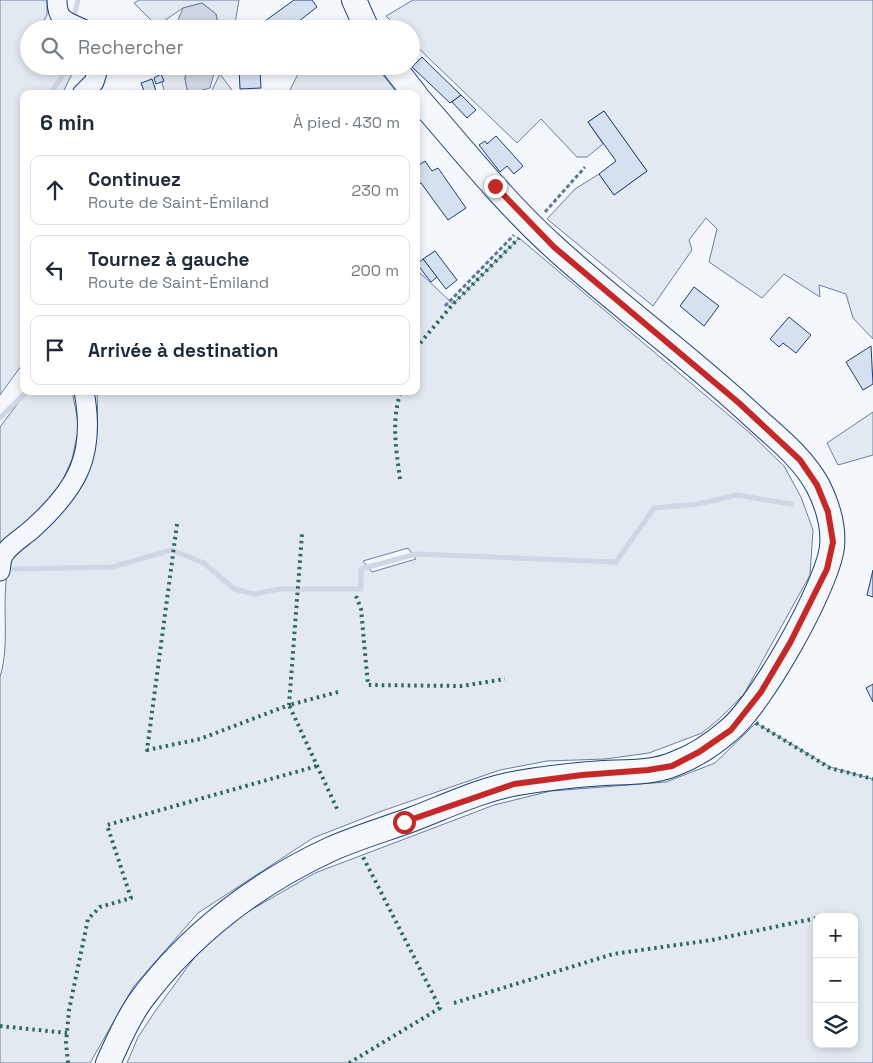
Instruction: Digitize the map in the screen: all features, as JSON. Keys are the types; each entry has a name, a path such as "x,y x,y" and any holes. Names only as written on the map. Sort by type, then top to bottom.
{"main road":[{"path":"354,0 363,20"},
{"path":"400,75 411,90"},
{"path":"108,1063 119,1038 140,1002 172,964 213,922 285,872 334,848 478,794 514,784 672,766 699,752 731,730 761,692 794,635 827,569 833,542 828,512 817,485 800,460 739,403 554,247 420,101"}],"street":[{"path":"57,0 58,14 63,20"},
{"path":"86,90 94,82 96,75"},
{"path":"0,571 2,556 46,517 72,488 83,462 88,434 84,395"}],"path":[{"path":"445,306 500,247 531,223 585,167"}],"shaded area":[{"path":"0,0 47,0 47,15 44,20 20,20 20,75 72,75 64,90 20,90 20,368 0,395"},
{"path":"139,0 239,0 236,20 217,20 216,14 202,3 183,8 165,20 151,20 134,3"},
{"path":"413,0 873,0 873,339 853,318 846,294 819,285 820,297 784,274 762,298 709,262 717,229 706,218 689,240 692,250 653,306 547,219 575,189 599,174 614,195 647,171 604,111 588,122 603,144 587,157 577,157 541,119 517,143 420,50 420,20 390,20 386,16"},
{"path":"202,3 216,14 217,20 178,20 183,8"},
{"path":"160,75 186,75 187,90 164,90"},
{"path":"186,75 214,75 210,88 203,90 187,90"},
{"path":"221,75 232,90 212,90"},
{"path":"298,75 383,75 395,90 290,90"},
{"path":"519,238 750,433 784,466 801,497 813,530 810,575 744,694 702,733 649,753 605,759 547,761 500,770 382,811 313,838 198,913 134,986 90,1063 0,1063 0,677 5,649 6,578 9,564 14,555 58,515 82,485 94,453 97,435 97,395 420,395 420,273 453,304","holes":["408,548 416,559 372,572 363,561"]},
{"path":"24,395 73,395 79,427 72,459 62,482 43,506 0,545 0,427"},
{"path":"873,412 873,455 838,465 827,443"},
{"path":"756,723 830,767 873,779 873,1063 127,1063 138,1037 156,1010 197,954 225,925 315,873 494,805 551,791 666,782 715,763"}],"building":[{"path":"294,0 312,0 317,7 300,20 266,20"},
{"path":"422,57 461,95 450,103 420,75 420,59"},
{"path":"161,75 164,81 156,84 154,78"},
{"path":"239,75 260,75 261,88 240,89"},
{"path":"152,79 156,90 144,90 141,83"},
{"path":"461,95 476,110 467,118 452,102"},
{"path":"604,111 647,171 614,195 599,174 616,161 588,122"},
{"path":"496,136 523,166 514,174 507,166 500,172 479,145 485,141 487,144"},
{"path":"425,161 432,171 438,168 466,208 448,220 420,184 420,164"},
{"path":"435,251 457,280 446,289 423,259"},
{"path":"423,259 437,277 431,282 420,268 420,262"},
{"path":"694,287 719,306 704,326 680,306"},
{"path":"789,317 811,335 796,353 783,343 779,347 770,339"},
{"path":"871,346 873,384 863,390 846,362"},
{"path":"873,570 873,597 867,595"},
{"path":"873,684 873,702 866,688"}],"waterway":[{"path":"73,20 78,0"},
{"path":"53,90 63,75"},
{"path":"0,418 23,395"},
{"path":"14,569 112,567 172,550 204,563 234,589 254,594 280,589 361,589 361,569 416,554 616,562 654,508 698,504 737,495 791,504"}],"hedge":[{"path":"420,343 453,304 519,238"},
{"path":"400,395 395,424 400,479"},
{"path":"177,524 147,750 200,739 289,705 302,534"},
{"path":"356,596 361,609 368,685 462,686 505,679"},
{"path":"338,692 289,705 338,811"},
{"path":"756,723 830,768 873,779"},
{"path":"68,1063 66,1043 69,1010 88,919 100,907 131,898 107,825 317,766"},
{"path":"349,1063 440,1008 362,855"},
{"path":"454,1003 613,954 712,940 813,919"},
{"path":"0,1026 67,1033"}],"route":[{"path":"404,822 478,794 514,784 672,766 699,752 731,730 761,692 790,643 827,569 833,542 828,512 817,485 800,460 739,403 554,247 495,186"}]}
